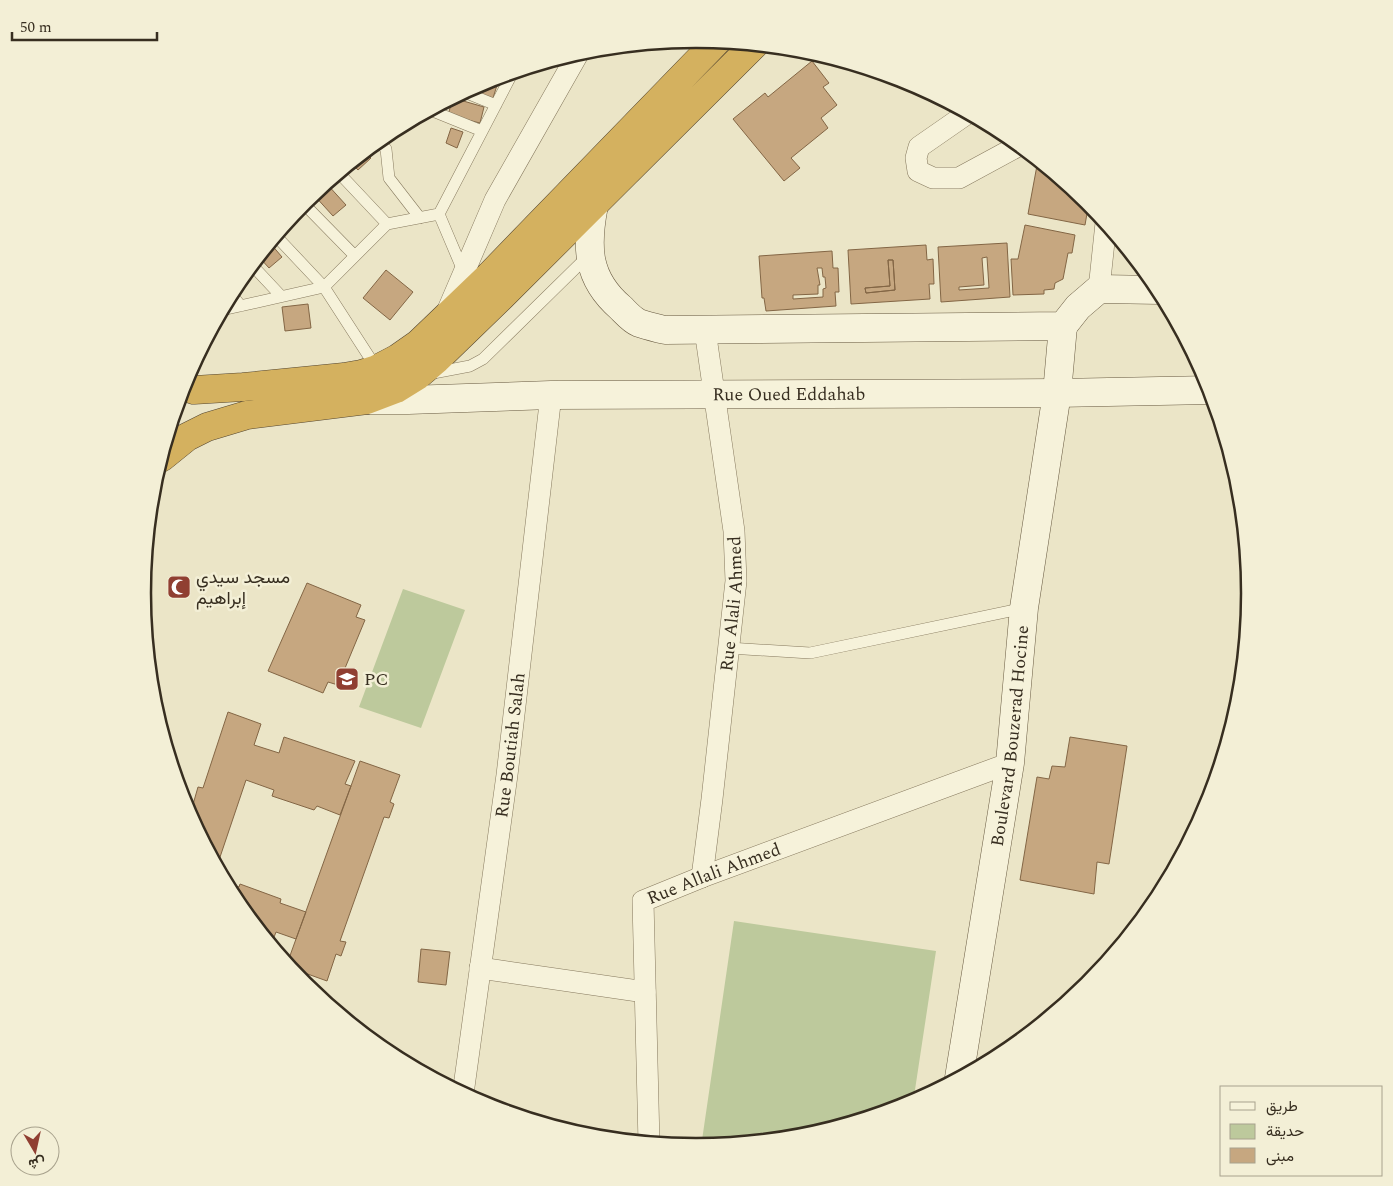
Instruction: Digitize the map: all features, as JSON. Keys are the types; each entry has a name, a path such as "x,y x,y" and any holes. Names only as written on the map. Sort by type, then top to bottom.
{"highway":[{"path":"191,389 243,387 344,377 378,369 398,358 418,344 490,275 710,48"},
{"path":"171,450 186,437 207,427 247,415 367,400 396,388 417,376 502,296 748,50"}],"main road":[{"path":"594,205 589,229 589,255 598,282 616,304 637,322 665,330 1063,326 1078,307 1099,289 1150,290"},
{"name":"Boulevard Bouzerad Hocine","path":"960,1070 1010,763 1024,608 1057,393 1063,326"},
{"name":"Rue Oued Eddahab","path":"367,400 713,393 1057,393 1202,390"}],"street":[{"path":"444,318 495,200 573,62"},
{"path":"962,117 919,146 916,158 918,171 933,178 958,178 1013,149"},
{"path":"1099,289 1105,231"},
{"name":"Rue Alali Ahmed","path":"702,877 736,581 734,531 705,330"},
{"name":"Rue Boutiah Salah","path":"464,1086 507,775 551,395"},
{"name":"Rue Allali Ahmed","path":"649,1136 643,901 702,877 1010,763"},
{"path":"480,968 645,992"}],"lane":[{"path":"464,273 440,214 496,105 505,82"},
{"path":"473,96 496,105"},
{"path":"438,113 482,131"},
{"path":"383,146 386,149 389,178 420,218"},
{"path":"343,178 387,224"},
{"path":"309,209 355,256"},
{"path":"232,308 324,287 387,224 440,214"},
{"path":"280,240 324,287 378,369"},
{"path":"417,376 463,368 477,363 589,255"},
{"path":"257,270 281,296"},
{"path":"236,300 241,306"},
{"path":"729,648 810,653 1024,608"}],"green space":[{"path":"403,589 465,610 421,728 359,707"},
{"path":"734,921 936,951 915,1093 872,1110 803,1128 768,1134 702,1138"}],"building":[{"path":"812,61 829,83 823,87 837,105 821,118 828,128 791,158 800,168 784,181 733,119 765,93 768,97"},
{"path":"497,85 493,98 478,93"},
{"path":"462,101 484,107 480,123 448,115 451,106"},
{"path":"451,128 463,132 457,148 446,143"},
{"path":"369,156 371,158 358,170 355,167"},
{"path":"1037,167 1087,212 1085,225 1028,214"},
{"path":"331,189 346,205 333,216 319,200"},
{"path":"1025,225 1075,235 1072,253 1068,253 1063,279 1055,283 1054,289 1044,290 1044,294 1013,295 1011,259 1018,259"},
{"path":"1007,243 1010,297 941,302 938,247","holes":["987,257 989,288 959,290 959,287 984,285 982,258"]},
{"path":"926,245 927,260 933,259 934,284 929,284 930,299 851,304 848,250","holes":["888,260 893,260 895,290 866,293 865,288 890,286"]},
{"path":"274,248 282,257 269,268 263,262"},
{"path":"832,251 833,268 838,268 839,292 835,292 836,306 766,311 764,298 762,298 759,256","holes":["817,268 822,268 826,288 823,289 823,297 793,299 793,295 818,294 818,285 820,285"]},
{"path":"888,260 893,260 895,290 866,293 865,288 890,286"},
{"path":"386,270 413,292 390,320 363,298"},
{"path":"308,304 311,328 285,331 282,307"},
{"path":"307,583 361,605 356,617 365,620 338,685 328,682 323,693 268,671"},
{"path":"228,712 261,724 254,745 279,753 284,737 355,761 345,784 351,786 340,815 317,806 314,810 272,796 274,790 246,780 220,858 193,803 198,787 203,788"},
{"path":"1070,737 1127,746 1109,864 1097,862 1094,894 1020,880 1037,777 1049,779 1052,766 1065,767"},
{"path":"360,761 400,775 390,802 394,804 389,818 384,817 340,941 346,942 341,956 336,954 327,981 305,973 290,957"},
{"path":"240,884 281,899 280,903 306,912 296,939 276,932 274,938 237,886 239,887"},
{"path":"421,949 450,952 446,985 418,982"}],"place":[{"name":"مسجد سيدي إبراهيم","path":"179,587"},
{"name":"PC","path":"347,679"}]}
